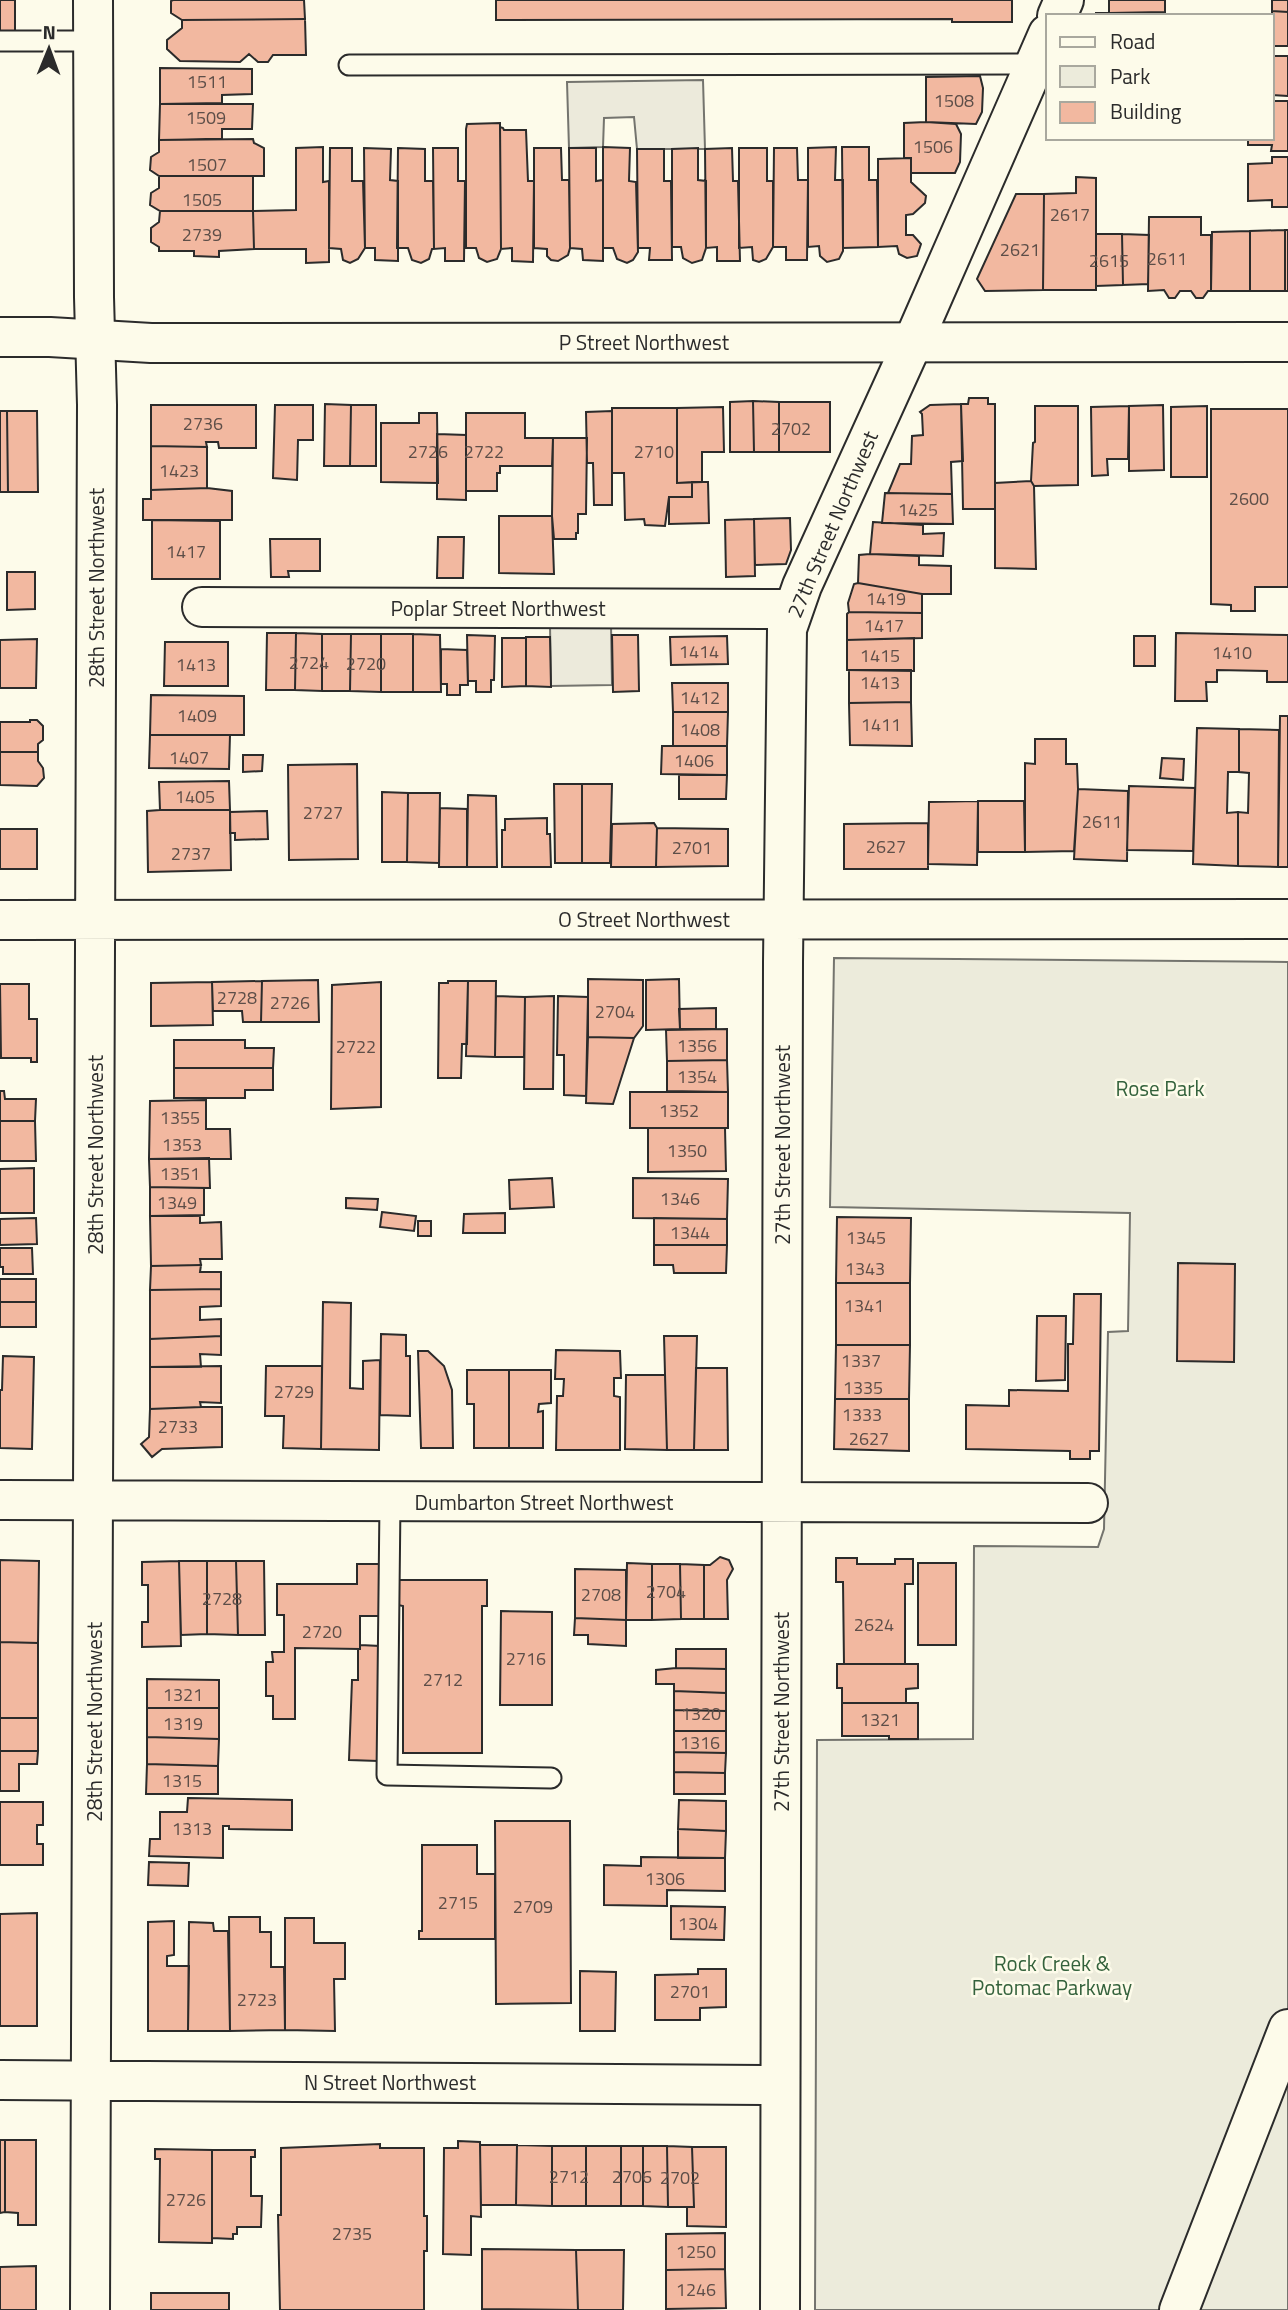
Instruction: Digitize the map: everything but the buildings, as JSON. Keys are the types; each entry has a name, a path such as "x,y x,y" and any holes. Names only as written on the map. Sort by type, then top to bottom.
{"street":[{"name":"28th Street Northwest","path":"90,2310 97,405 93,0"},
{"name":"27th Street Northwest","path":"780,2310 783,918 787,629 793,609 1041,49"},
{"name":"P Street Northwest","path":"0,337 151,342 1288,342"},
{"name":"Poplar Street Northwest","path":"202,607 793,609"},
{"name":"O Street Northwest","path":"0,920 1288,919"},
{"name":"Dumbarton Street Northwest","path":"0,1500 1088,1503"},
{"path":"1179,2310 1288,2029"},
{"name":"N Street Northwest","path":"0,2080 780,2085"}],"lane":[{"path":"0,41 94,41"},
{"path":"349,65 1041,49"},
{"path":"390,1502 387,1775 551,1777"}],"green space":[{"name":"Rock Creek & Potomac Parkway","path":"834,958 1288,962 1288,2310 815,2310 817,1740 973,1739 974,1546 1098,1547 1104,1529 1108,1332 1128,1331 1130,1213 830,1207"}],"shaded area":[{"path":"703,80 705,149 637,149 634,117 604,118 603,147 569,148 567,82"},
{"path":"611,624 612,685 551,686 550,625"}],"park label":[{"name":"Rose Park","path":"1160,1088"}]}
